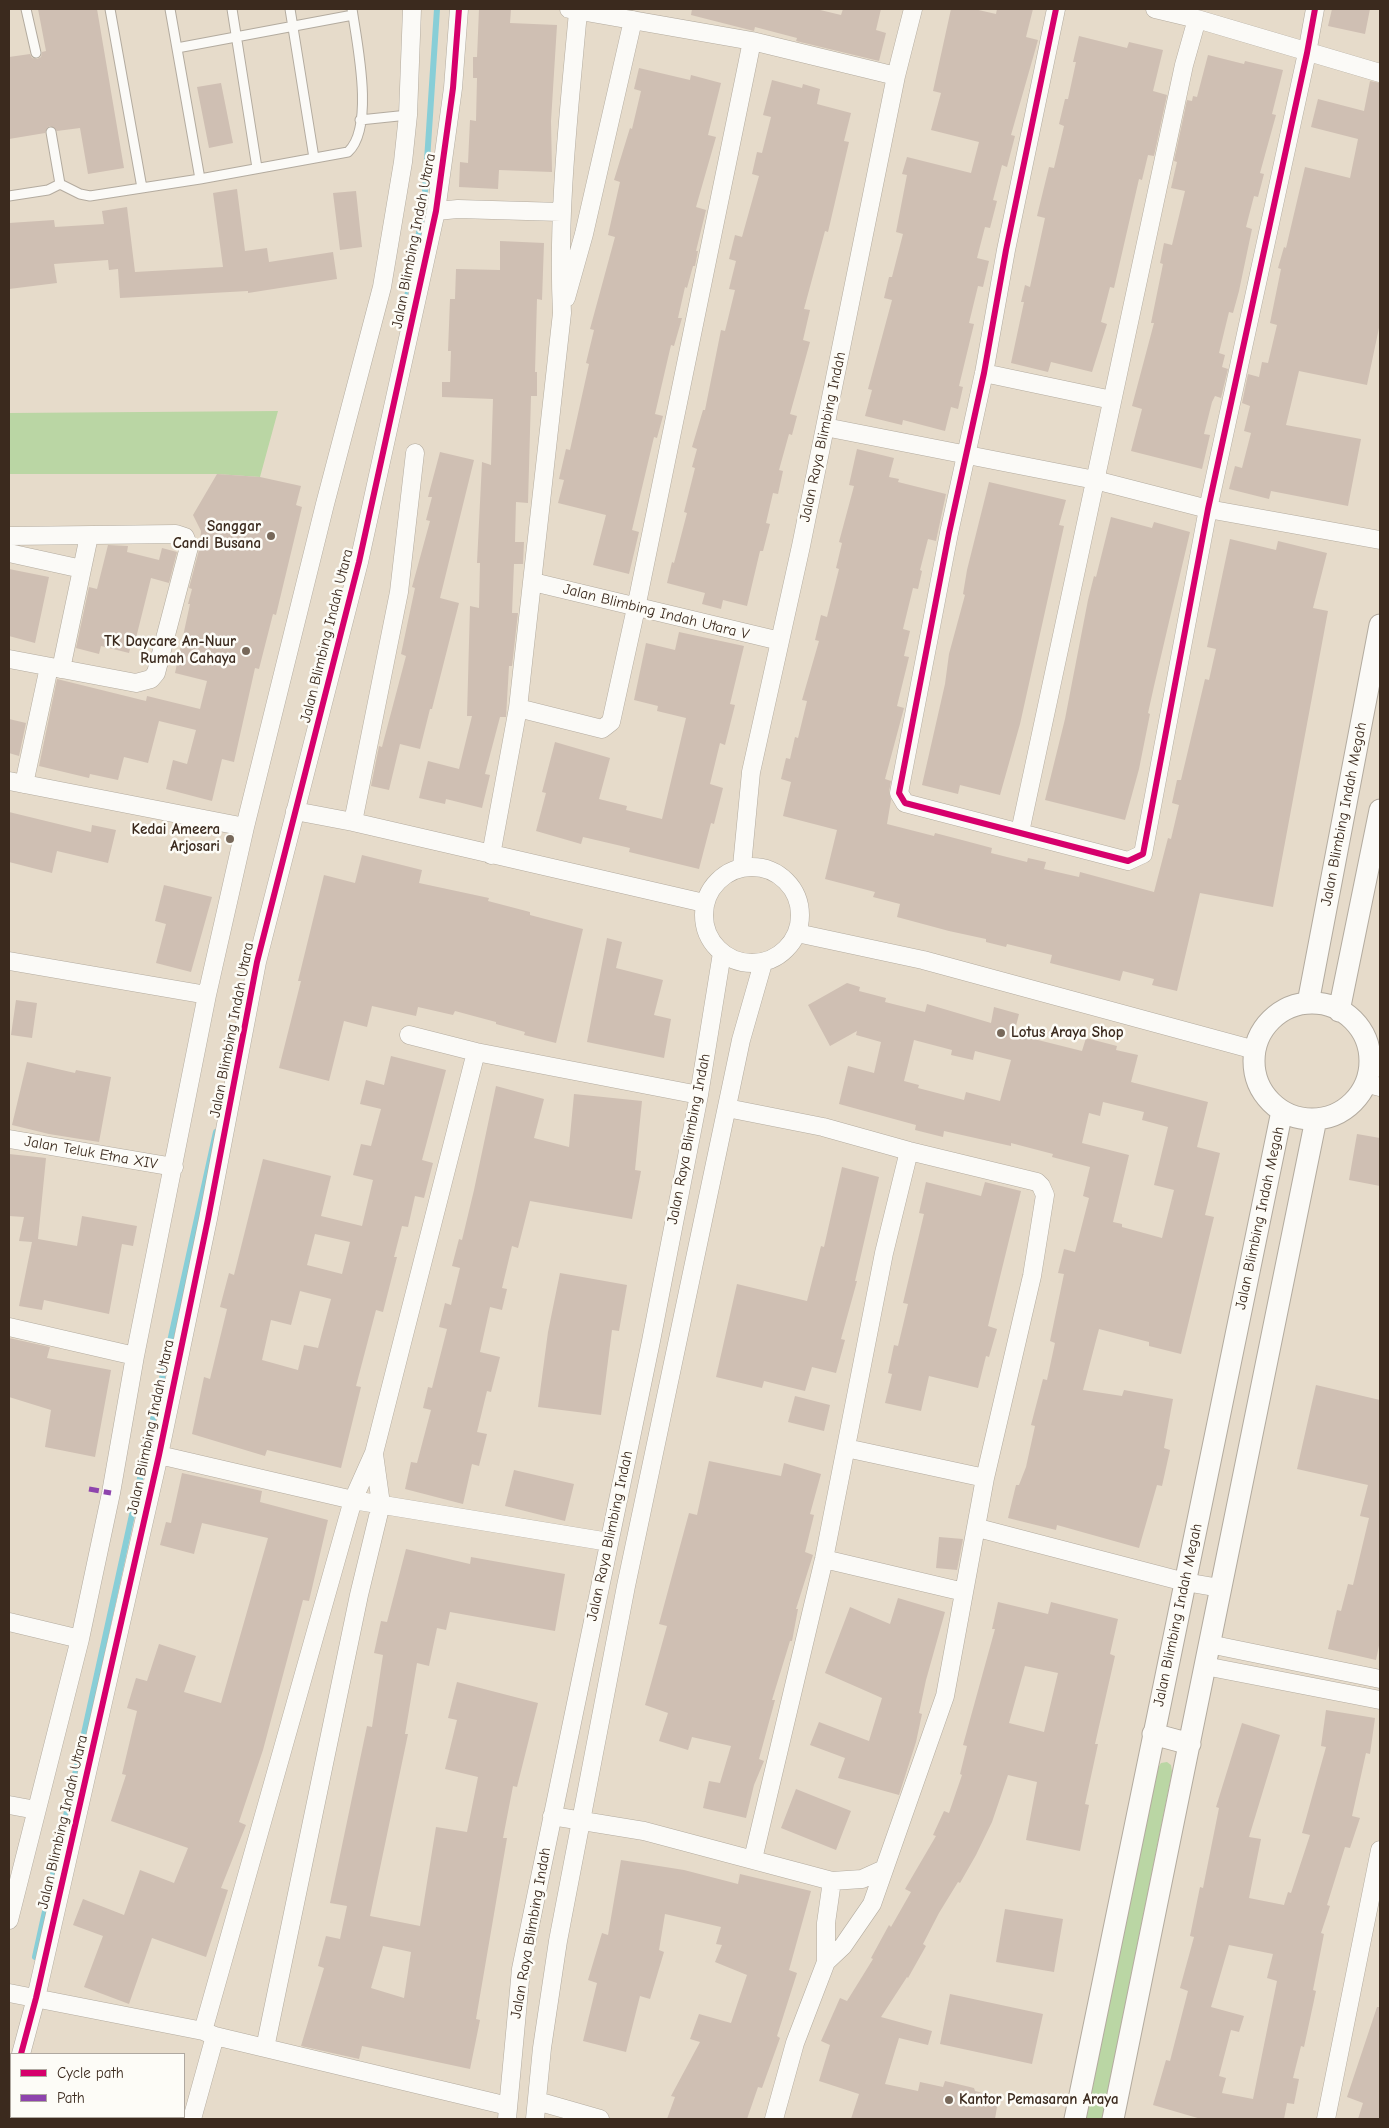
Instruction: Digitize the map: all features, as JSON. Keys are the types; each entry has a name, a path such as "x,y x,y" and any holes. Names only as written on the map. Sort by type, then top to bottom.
{"street":[{"name":"Jalan Blimbing Indah Utara","path":"9,1920 80,1638 111,1493 135,1356 207,995 245,828 325,504 382,287 402,172 408,115 412,9"},
{"name":"Jalan Blimbing Indah Utara","path":"21,2053 36,1998 159,1455 208,1219 257,962 359,562 436,211 453,88 459,9"},
{"name":"Jalan Raya Blimbing Indah","path":"742,866 751,772 825,427 896,76 913,9"},
{"path":"1056,9 1006,250 984,373 899,793 905,803 1128,861 1143,854 1208,509 1315,9"},
{"path":"1155,9 1196,19 1380,73"},
{"path":"492,855 518,708 562,313 559,255 560,212 573,10 752,41 896,76"},
{"path":"1020,832 1184,65 1196,19"},
{"path":"562,313 584,234 633,20"},
{"path":"518,708 602,729 608,726 636,608 752,41"},
{"path":"436,211 458,209 560,212"},
{"path":"984,373 1112,400"},
{"path":"825,427 1095,480 1208,509 1380,540"},
{"path":"353,822 399,592 415,453"},
{"path":"9,536 180,535 188,539 189,547 156,673 151,678 136,684 9,659"},
{"path":"90,536 55,668 16,782 245,828"},
{"path":"9,553 82,569"},
{"name":"Jalan Blimbing Indah Utara V","path":"533,582 780,641"},
{"name":"Jalan Blimbing Indah Megah","path":"1308,1003 1380,625"},
{"path":"1339,1011 1380,810"},
{"path":"295,811 353,822 704,903"},
{"path":"742,866 768,868 789,883 800,907 797,933 789,946 777,956 763,962 748,964 734,961 722,953 705,931 704,903 712,886 725,873 742,866"},
{"path":"797,933 923,960 1255,1050"},
{"name":"Jalan Raya Blimbing Indah","path":"507,2113 521,1969 699,1095 722,953"},
{"path":"9,961 207,995"},
{"name":"Jalan Raya Blimbing Indah","path":"535,2119 542,2048 558,1941 626,1586 741,1040 763,962"},
{"path":"1308,1003 1327,1005 1339,1011 1358,1027 1367,1045 1373,1085 1357,1097 1346,1109 1332,1116 1316,1119 1301,1119 1282,1111 1264,1094 1257,1080 1254,1065 1255,1050 1262,1032 1273,1018 1290,1008 1308,1003"},
{"path":"409,1035 476,1052 699,1095"},
{"path":"192,2119 209,2034 353,1500 374,1453 476,1052"},
{"path":"727,1108 823,1127 909,1151 1037,1182 1045,1195 1032,1276 985,1478 978,1528 945,1696 882,1870 872,1904 863,1920 843,1946 826,1962"},
{"name":"Jalan Blimbing Indah Megah","path":"1075,2119 1282,1111"},
{"path":"1113,2119 1316,1119"},
{"name":"Jalan Teluk Etna XIV","path":"9,1139 174,1168"},
{"path":"753,1859 824,1559 884,1253 909,1151"},
{"path":"9,1327 135,1356"},
{"path":"846,1448 985,1478"},
{"path":"265,2048 359,1595 381,1504 374,1453"},
{"path":"159,1455 353,1500 609,1542"},
{"path":"978,1528 1185,1582 1220,1588"},
{"path":"824,1559 964,1592"},
{"path":"9,1622 80,1638"},
{"path":"1208,1644 1380,1679"},
{"path":"1205,1666 1380,1700"},
{"path":"1153,1734 1190,1744"},
{"path":"9,1805 36,1810"},
{"path":"552,1816 644,1831 832,1881 862,1879 882,1870"},
{"path":"1326,2119 1380,1850"},
{"path":"774,2119 795,2043 826,1962 826,1923 832,1881"},
{"path":"9,1993 209,2034 507,2113"},
{"path":"537,2101 600,2119"}],"lane":[{"path":"26,9 36,53"},
{"path":"110,9 142,188"},
{"path":"170,9 200,179"},
{"path":"232,9 257,168"},
{"path":"290,9 314,158"},
{"path":"60,184 80,194 90,196 200,179 348,152 354,146 360,120 363,87 352,12 293,27 177,48"},
{"path":"360,120 408,115"},
{"path":"51,132 60,184"},
{"path":"9,196 48,190 60,184"}],"green space":[{"path":"278,411 260,477 217,474 9,474 9,413"},
{"path":"1167,1762 1171,1765 1172,1772 1102,2119 1086,2119 1158,1768 1161,1763"}],"building":[{"path":"38,9 97,9 124,168 88,174 80,128 57,131 50,126 45,133 9,139 9,57 30,54 32,58 37,59 41,57 42,52 46,51"},
{"path":"479,9 511,9 510,23 557,25 551,121 552,172 499,170 498,189 459,187 460,162 468,163 470,120 476,121 477,78 473,78 473,57 477,57"},
{"path":"692,9 816,9 841,15 843,9 881,9 876,30 886,33 879,61 796,41 797,38 755,27 754,31 691,15"},
{"path":"951,9 974,9 996,14 997,9 1033,9 1026,37 1038,40 1011,135 1015,136 1007,167 1002,165 993,200 997,201 990,228 985,227 977,258 989,261 983,287 978,286 969,323 974,324 959,386 963,387 958,409 951,407 945,431 903,420 902,425 865,416 872,390 868,389 892,300 884,298 889,277 892,277 903,234 896,232 907,175 902,174 907,157 971,173 979,142 931,130 941,93 933,91"},
{"path":"1332,9 1370,9 1365,34 1328,26"},
{"path":"1079,36 1127,48 1129,42 1163,50 1153,91 1167,95 1154,156 1148,155 1142,180 1139,179 1114,288 1110,287 1101,322 1107,324 1092,372 1051,362 1048,372 1011,363 1024,302 1021,302 1025,285 1030,287 1045,218 1037,216 1049,167 1054,168 1064,126 1059,124 1065,99 1068,99 1076,62 1073,62"},
{"path":"1208,55 1244,64 1245,61 1283,70 1272,114 1276,115 1260,173 1264,174 1258,197 1254,196 1246,227 1252,229 1239,291 1233,313 1229,312 1219,353 1225,355 1222,367 1228,369 1221,398 1215,396 1212,402 1204,434 1210,435 1202,469 1131,451 1142,409 1132,406 1154,323 1151,323 1163,264 1160,263 1164,243 1172,245 1185,191 1171,188 1177,162 1174,161 1187,100 1192,101 1193,96 1197,97"},
{"path":"639,68 690,80 691,75 721,83 708,135 716,137 696,207 706,210 696,251 698,251 695,266 693,266 687,288 685,287 678,318 682,318 674,346 671,345 655,414 663,416 657,438 654,437 632,530 639,532 629,574 593,565 606,515 558,503 564,480 559,479 566,449 570,450 589,364 586,363 594,330 590,329 615,237 608,235 620,182 614,180 630,128 632,129 641,91 634,89"},
{"path":"772,80 802,88 803,84 820,89 817,104 851,113 844,141 849,142 828,232 825,231 804,309 810,310 803,340 810,342 790,414 797,416 792,435 789,434 779,470 783,471 778,494 773,493 766,523 770,524 763,551 760,551 747,606 723,600 721,609 702,604 705,593 667,583 687,513 684,512 695,468 692,467 697,449 692,447 703,410 705,410 721,330 725,331 735,290 729,289 736,261 729,259 735,235 742,237 759,176 752,174 757,152 762,153 771,117 763,115"},
{"path":"1370,81 1380,83 1380,323 1367,385 1299,371 1286,425 1361,439 1348,506 1271,491 1269,499 1229,489 1235,466 1242,468 1251,433 1244,431 1250,406 1242,403 1248,374 1259,377 1262,362 1268,363 1277,325 1270,323 1281,269 1278,268 1284,247 1286,248 1305,167 1350,178 1358,139 1311,127 1318,99 1364,111"},
{"path":"221,83 233,143 209,148 197,87"},
{"path":"237,189 245,251 267,248 269,262 333,252 337,279 248,293 248,291 120,298 118,269 109,270 108,260 54,264 57,283 9,289 9,223 54,220 55,227 104,224 102,211 127,207 135,272 223,267 213,193"},
{"path":"356,191 362,247 340,250 333,193"},
{"path":"500,241 544,243 542,300 537,299 535,372 537,372 537,396 531,396 528,503 516,502 515,542 524,542 523,564 514,564 512,613 518,613 512,666 509,666 506,717 500,717 485,774 490,775 482,808 446,799 445,804 419,798 428,761 459,769 472,716 467,716 470,606 479,608 480,563 477,563 482,462 491,465 493,399 442,397 442,382 450,382 451,351 448,351 450,299 455,299 456,269 500,270"},
{"path":"857,449 894,458 889,477 899,479 898,482 946,494 936,541 928,539 920,570 922,571 918,589 913,588 903,629 910,631 904,656 909,657 897,706 904,708 885,779 891,781 889,792 891,800 887,824 934,836 935,833 992,848 991,853 1027,862 1028,858 1046,862 1044,869 1079,877 1080,872 1154,892 1168,838 1171,839 1179,805 1172,803 1177,780 1181,780 1205,679 1209,680 1216,649 1207,647 1230,539 1276,550 1278,541 1327,553 1313,608 1328,611 1273,907 1200,893 1177,991 1152,985 1154,979 1123,971 1120,981 1050,963 1052,955 1007,944 1006,947 986,942 986,939 897,917 900,904 873,897 875,892 825,879 837,830 783,816 791,782 781,779 786,758 790,759 795,737 798,738 807,701 802,700 819,641 815,640 821,615 827,617 839,569 836,568 842,543 839,542 854,486 849,485"},
{"path":"440,452 474,460 440,598 459,603 420,749 400,744 389,790 371,786 379,746 382,747 406,656 401,654 415,588 412,587 430,521 426,520 432,497 428,497"},
{"path":"217,474 260,477 301,486 296,505 302,507 276,615 273,614 259,669 255,668 234,762 222,759 212,801 166,789 173,760 187,764 196,730 159,721 148,763 124,757 118,780 90,774 89,778 39,766 57,679 146,701 147,696 200,709 207,681 175,673 190,604 188,604 192,589 189,588 199,550 201,531 193,515"},
{"path":"989,482 1066,500 1059,525 1064,526 1020,724 1000,795 960,785 958,794 922,785 945,684 949,654 965,595 963,594 967,570"},
{"path":"1111,517 1152,528 1154,522 1190,532 1148,713 1150,714 1139,769 1125,820 1045,800 1065,719 1088,600 1094,576 1096,577"},
{"path":"108,545 128,546 127,552 159,560 162,548 177,552 169,583 151,578 136,638 133,637 129,653 101,646 99,654 76,648 89,587 97,589"},
{"path":"9,569 49,577 35,643 9,636"},
{"path":"679,632 744,646 730,704 735,705 725,745 720,743 710,784 723,788 714,824 711,823 699,869 629,852 630,848 583,837 581,844 536,831 546,793 542,792 555,742 610,758 599,799 627,806 626,810 662,819 686,718 657,711 658,706 634,700 646,643 675,650"},
{"path":"9,719 26,723 19,756 9,753"},
{"path":"9,812 91,832 92,825 116,830 108,863 57,851 52,873 9,862"},
{"path":"362,855 422,870 419,883 489,898 488,901 530,912 530,915 583,929 556,1043 524,1035 525,1032 455,1011 453,1015 418,1007 416,1016 372,1006 367,1027 344,1021 329,1081 279,1068 301,981 298,981 324,875 355,883"},
{"path":"164,885 212,897 191,972 156,963 166,924 155,921"},
{"path":"607,938 622,942 616,968 663,980 654,1015 671,1019 664,1058 587,1042"},
{"path":"847,983 860,987 859,991 886,998 885,1002 925,1012 927,1004 991,1023 994,1007 1019,1014 1014,1034 1082,1051 1086,1038 1117,1046 1116,1050 1138,1055 1131,1082 1208,1102 1197,1147 1220,1153 1205,1215 1214,1217 1181,1354 1149,1346 1149,1342 1099,1329 1083,1390 1122,1396 1124,1390 1173,1399 1164,1448 1170,1450 1162,1486 1157,1485 1139,1548 1057,1525 1056,1530 1008,1518 1016,1485 1019,1485 1026,1467 1035,1426 1031,1425 1043,1379 1047,1380 1055,1343 1050,1341 1064,1274 1058,1273 1064,1249 1075,1252 1089,1198 1083,1196 1090,1167 1052,1157 1053,1154 1011,1143 1011,1146 944,1131 943,1137 915,1130 916,1125 839,1104 848,1066 874,1073 881,1042 856,1035 857,1031 830,1046 808,1005","holes":["914,1040 952,1050 951,1055 973,1060 975,1051 1011,1060 1000,1101 966,1092 964,1100 918,1088 919,1085 904,1081","1103,1102 1144,1112 1142,1120 1168,1127 1154,1185 1174,1190 1162,1238 1122,1227 1122,1224 1113,1222 1129,1155 1082,1143 1089,1113 1100,1116"]},
{"path":"16,1000 37,1003 32,1038 11,1035"},
{"path":"391,1056 446,1070 422,1160 433,1163 424,1198 415,1196 408,1227 402,1226 394,1257 397,1257 383,1312 376,1310 356,1386 361,1387 341,1468 267,1450 265,1456 192,1434 204,1377 210,1379 227,1309 220,1307 229,1273 234,1275 263,1159 331,1176 321,1216 362,1226 373,1180 353,1175 361,1144 371,1146 381,1109 360,1104 366,1080 384,1085","holes":["315,1234 350,1242 342,1274 307,1265","300,1291 331,1299 318,1348 304,1345 298,1370 262,1360 271,1320 291,1325"]},
{"path":"27,1062 75,1073 76,1070 111,1077 99,1142 49,1134 12,1125"},
{"path":"496,1086 544,1099 534,1138 569,1147 574,1094 642,1101 635,1170 641,1171 632,1219 530,1201 518,1248 512,1246 502,1288 507,1289 502,1310 490,1307 480,1352 500,1357 491,1392 487,1391 477,1432 487,1434 479,1466 472,1464 463,1504 405,1489 411,1462 417,1463 431,1410 423,1408 428,1387 432,1388 447,1329 439,1327 445,1303 451,1305 460,1268 452,1266 459,1239 462,1240"},
{"path":"1357,1134 1380,1138 1380,1186 1349,1180"},
{"path":"9,1154 46,1158 38,1239 77,1246 82,1216 137,1226 133,1246 122,1244 109,1314 44,1300 42,1310 19,1306 32,1242 19,1241 24,1217 9,1216"},
{"path":"842,1167 879,1177 855,1281 857,1281 841,1339 845,1340 836,1373 812,1367 805,1391 764,1381 762,1388 716,1377 737,1284 807,1301 821,1246 824,1247"},
{"path":"926,1182 981,1196 985,1182 1021,1191 988,1326 997,1329 989,1357 986,1356 978,1388 929,1376 921,1411 885,1403 892,1374 888,1373 894,1345 898,1346 908,1304 903,1303 924,1214 919,1213"},
{"path":"560,1273 627,1285 619,1331 612,1330 601,1415 538,1407 548,1332"},
{"path":"9,1338 50,1347 47,1358 111,1370 95,1457 45,1447 51,1410 9,1397"},
{"path":"1316,1385 1380,1400 1380,1641 1376,1660 1328,1649 1337,1610 1341,1611 1348,1584 1353,1585 1369,1518 1360,1516 1368,1485 1297,1469"},
{"path":"795,1396 830,1405 824,1431 788,1422"},
{"path":"709,1461 781,1476 784,1463 821,1474 810,1514 814,1515 805,1552 813,1555 796,1609 798,1609 792,1641 790,1641 772,1700 775,1700 759,1759 764,1761 754,1785 746,1818 703,1808 709,1781 720,1783 731,1746 692,1737 688,1750 659,1741 668,1713 645,1705 667,1626 659,1624 689,1513 697,1515"},
{"path":"514,1470 574,1484 565,1521 505,1506"},
{"path":"182,1473 262,1491 260,1502 328,1520 309,1601 303,1600 263,1750 239,1822 246,1825 221,1888 228,1890 206,1957 152,1938 129,2004 84,1987 103,1936 73,1925 83,1899 124,1915 140,1870 174,1883 188,1848 111,1821 126,1775 122,1774 137,1711 127,1708 136,1678 147,1681 159,1644 196,1656 184,1692 221,1703 268,1538 202,1523 194,1554 160,1545 166,1522 171,1523"},
{"path":"939,1537 963,1539 957,1570 936,1568"},
{"path":"406,1549 470,1564 471,1557 565,1574 555,1631 450,1612 446,1630 437,1628 429,1666 417,1663 405,1734 408,1734 370,1916 420,1926 436,1827 467,1832 478,1777 445,1769 457,1720 448,1718 457,1682 538,1703 517,1787 513,1786 503,1838 507,1838 476,2019 480,2020 470,2069 362,2046 359,2059 301,2046 324,1968 318,1966 326,1936 340,1939 347,1906 330,1903 367,1726 372,1727 383,1655 374,1653 381,1621 387,1622","holes":["383,1946 411,1952 404,1998 371,1988"]},
{"path":"898,1598 945,1612 926,1680 919,1713 922,1714 916,1742 899,1795 838,1778 845,1758 810,1745 819,1722 869,1741 882,1698 825,1673 850,1607 890,1624"},
{"path":"998,1602 1048,1614 1051,1602 1118,1619 1110,1654 1115,1656 1095,1744 1098,1744 1085,1804 1089,1805 1080,1851 1026,1840 1037,1782 1008,1775 992,1822 976,1855 960,1883 958,1882 939,1913 923,1944 926,1946 908,1978 881,2017 932,2031 928,2045 899,2038 885,2084 918,2091 920,2082 943,2087 945,2081 974,2088 975,2091 987,2094 988,2098 998,2101 995,2119 851,2119 859,2094 819,2081 830,2045 821,2041 840,1998 847,2001 873,1959 871,1958 889,1925 891,1927 911,1892 905,1889 936,1836 933,1835 944,1811 949,1813 962,1775 960,1774 967,1746 963,1745 995,1629 992,1629","holes":["1025,1666 1058,1673 1044,1732 1009,1723"]},
{"path":"1326,1710 1375,1718 1370,1754 1366,1753 1352,1816 1360,1818 1350,1848 1345,1847 1327,1905 1330,1906 1321,1933 1324,1934 1313,1990 1316,1991 1304,2047 1301,2046 1293,2078 1299,2079 1294,2104 1287,2103 1284,2119 1201,2119 1153,2105 1166,2060 1170,2061 1188,1991 1180,1988 1194,1937 1190,1936 1200,1887 1203,1888 1219,1808 1216,1807 1242,1723 1280,1735 1249,1837 1261,1839 1249,1898 1284,1905 1288,1892 1291,1893 1310,1835 1302,1833 1326,1747 1321,1746","holes":["1229,1945 1273,1954 1267,1978 1277,1981 1253,2099 1222,2093 1226,2078 1219,2076 1231,2030 1239,2032 1244,2016 1211,2007"]},
{"path":"796,1789 851,1811 836,1850 781,1828"},
{"path":"621,1860 684,1870 738,1884 740,1874 811,1891 789,1970 797,1973 777,2036 780,2038 762,2088 758,2087 747,2119 667,2119 675,2097 671,2096 700,2042 690,2039 699,2014 731,2023 747,1975 715,1962 722,1945 716,1944 721,1927 665,1914 659,1950 664,1952 650,1999 640,1996 626,2052 583,2041 597,1983 588,1980 602,1933 608,1935"},
{"path":"1005,1909 1063,1919 1054,1972 996,1962"},
{"path":"950,1994 1043,2014 1032,2064 940,2044"},
{"path":"1377,2007 1380,2007 1380,2119 1358,2119 1363,2103 1347,2097"}],"waterway":[{"path":"402,324 424,206 437,9"},
{"path":"35,1957 216,1132"}],"marked path":[{"path":"89,1489 111,1493"}],"cycle path":[{"path":"21,2053 36,1998 159,1455 208,1219 257,962 359,562 436,211 453,88 459,9"},
{"path":"1056,9 1006,250 984,373 949,533 899,793 905,803 1128,861 1143,854 1208,509 1315,9"}],"place":[{"name":"Sanggar Candi Busana","path":"271,536"},
{"name":"TK Daycare An-Nuur Rumah Cahaya","path":"246,651"},
{"name":"Kedai Ameera Arjosari","path":"230,839"},
{"name":"Lotus Araya Shop","path":"1001,1033"},
{"name":"Kantor Pemasaran Araya","path":"949,2100"}]}
